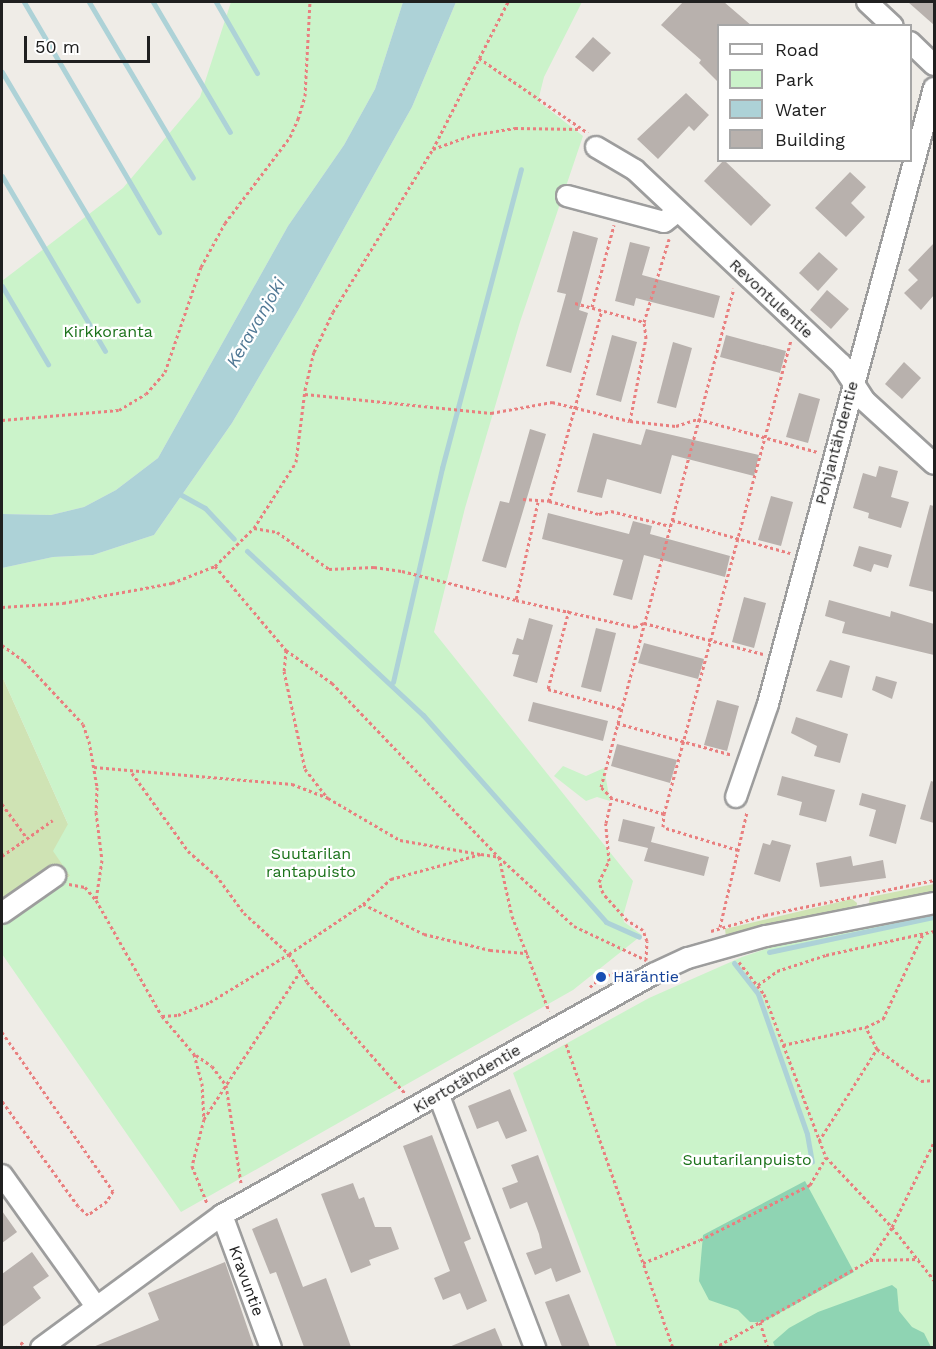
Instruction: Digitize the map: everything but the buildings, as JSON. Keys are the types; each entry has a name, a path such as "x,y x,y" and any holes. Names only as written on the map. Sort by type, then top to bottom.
{"street":[{"path":"867,2 890,24"},
{"path":"912,44 934,65"},
{"name":"Pohjantähdentie","path":"740,790 751,760 779,659 934,88"},
{"name":"Revontulentie","path":"596,147 634,170 841,364 853,386 934,464"},
{"path":"567,196 664,222 677,212"},
{"path":"2,914 55,876"},
{"name":"Kiertotähdentie","path":"41,1347 215,1210 439,1096 653,974 724,948 934,903"},
{"path":"439,1096 535,1347"},
{"path":"2,1176 95,1305"},
{"name":"Kravuntie","path":"215,1210 271,1347"}],"path":[{"path":"2,420 119,410 146,394 165,372 201,267 225,223 290,137 298,119 305,96 310,2"},
{"path":"2,607 63,603 172,583 215,566 254,528 296,462 304,394 314,352 333,312 433,149 508,2"},
{"path":"479,58 588,133 596,147"},
{"path":"433,149 472,135 515,128 581,129"},
{"path":"592,307 618,210"},
{"path":"630,421 646,338 644,322 671,234"},
{"path":"664,814 612,798 601,787 735,284"},
{"path":"575,303 644,322"},
{"path":"549,501 572,409 602,310"},
{"path":"738,850 663,827 664,814 792,335"},
{"path":"304,394 456,412 520,411 552,402 572,409 630,421 676,426 698,419 834,456"},
{"path":"523,499 538,502 549,501 598,514 611,510 670,526"},
{"path":"516,600 538,502"},
{"path":"672,520 807,557"},
{"path":"254,528 277,532 329,569 374,567 402,571 516,600 569,609 634,627 644,623 779,659"},
{"path":"215,566 286,650 332,683 500,857 574,926 646,960 647,940 643,930 627,920 603,893 599,882 609,861 606,823 612,798"},
{"path":"569,609 548,689 621,709"},
{"path":"2,645 24,661 82,724 94,767 102,860 96,900"},
{"path":"286,650 284,671 304,769 328,798"},
{"path":"617,722 751,760"},
{"path":"94,767 132,773 258,779 292,784 328,798 400,840 500,857"},
{"path":"132,773 188,851 216,875 244,913 289,954 307,982 406,1095"},
{"path":"740,790 748,816 722,909 720,934 724,948 758,984 826,1157 892,1227 934,1280"},
{"path":"2,804 27,838"},
{"path":"2,856 52,820"},
{"path":"162,1016 178,1016 210,1002 289,954 363,904 391,879 481,854"},
{"path":"500,857 512,916 551,1015"},
{"path":"55,876 61,883 85,887 96,900 162,1016 194,1054 212,1066 225,1085 242,1185"},
{"path":"363,904 424,934 490,950 528,953"},
{"path":"758,984 777,971 826,955 934,931"},
{"path":"783,1044 866,1027 883,1019 923,934"},
{"path":"215,1210 192,1166 204,1119 301,970"},
{"path":"866,1027 877,1049 921,1081 934,1080"},
{"path":"2,1032 113,1191 107,1201 88,1215 78,1206 2,1101"},
{"path":"565,1042 673,1347"},
{"path":"819,1141 877,1049"},
{"path":"194,1054 202,1083 204,1119"},
{"path":"714,1347 870,1260 892,1227 934,1142"},
{"path":"643,1263 700,1240 810,1185 826,1157"},
{"path":"870,1260 919,1259"},
{"path":"760,1322 768,1347"}],"green space":[{"name":"Kirkkoranta","path":"231,2 403,2 375,89 344,145 288,226 158,458 116,490 84,507 51,515 2,514 2,281 123,188 200,97"},
{"name":"Suutarilan rantapuisto","path":"456,2 582,2 544,77 538,101 583,136 520,322 465,508 434,632 633,881 623,916 624,922 642,935 573,990 181,1212 2,954 2,926 70,876 53,851 68,824 2,676 2,568 53,557 93,555 154,535 232,423 299,309 412,107"},
{"path":"2,676 68,824 70,876 2,926"},
{"path":"563,766 586,776 604,768 610,801 597,797 586,801 554,776"},
{"path":"934,884 934,894 872,907 869,903 870,897"},
{"path":"852,899 857,903 856,910 726,937 725,929"},
{"name":"Suutarilanpuisto","path":"934,913 934,1347 617,1347 513,1073 649,998 742,957 780,944"},
{"path":"805,1181 854,1272 763,1322 750,1322 738,1310 709,1300 699,1281 703,1235"},
{"path":"892,1285 897,1289 899,1311 912,1327 924,1333 931,1347 775,1347 773,1342 789,1328 818,1312"}],"water":[{"name":"Keravanjoki","path":"403,2 456,2 412,107 299,309 232,423 154,535 93,555 53,557 2,568 2,514 51,515 84,507 116,490 158,458 288,226 344,145 375,89"}],"waterway":[{"path":"24,2 159,232"},
{"path":"89,2 193,178"},
{"path":"153,2 230,132"},
{"path":"216,2 257,73"},
{"path":"2,72 138,301"},
{"path":"393,682 442,468 521,169"},
{"path":"2,176 105,351"},
{"path":"2,286 48,364"},
{"path":"176,492 205,508 234,539"},
{"path":"247,551 423,715 606,922 639,937"},
{"path":"769,952 934,917"},
{"path":"734,963 758,994 807,1134 812,1162"}],"place":[{"name":"Häräntie","path":"601,977"}]}
